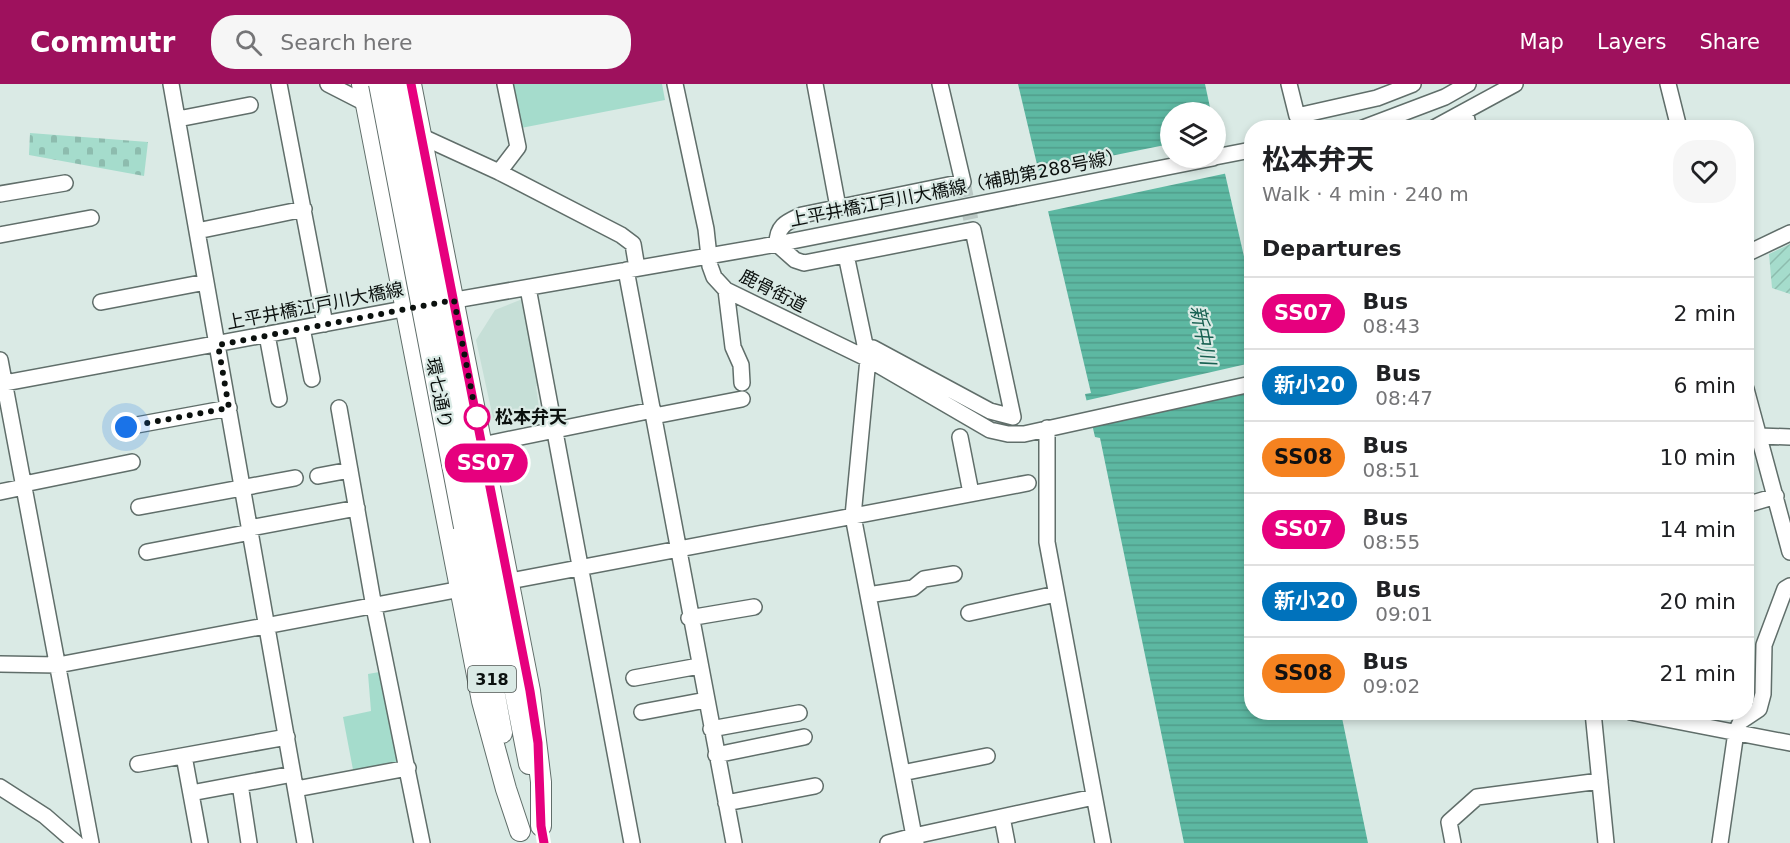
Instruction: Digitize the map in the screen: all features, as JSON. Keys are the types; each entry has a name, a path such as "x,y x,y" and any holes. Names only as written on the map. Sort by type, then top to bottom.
{"main road":[{"name":"環七通り","path":"380,84 473,525 543,834"},
{"name":"環七通り","path":"397,84 473,525 522,837"},
{"path":"411,84 510,581 538,743 543,834"},
{"path":"364,93 482,701 498,763 522,837"}],"street":[{"path":"171,84 305,843"},
{"path":"279,84 325,324"},
{"path":"328,84 364,93 422,138 500,172 633,244 631,269 653,413 676,548 734,843"},
{"path":"500,172 518,147 505,84"},
{"name":"鹿骨街道","path":"675,84 714,277 726,290 867,354 990,430 1008,434 1054,427 1244,386"},
{"path":"815,84 838,207"},
{"path":"867,354 873,348 990,411 1013,417 973,230 804,263 795,260 777,244 777,234 782,225 802,215 963,182 940,84"},
{"path":"1289,84 1297,116 1377,98 1413,84"},
{"path":"1384,120 1445,97 1468,84"},
{"path":"1467,120 1515,84"},
{"path":"1668,84 1677,120"},
{"path":"178,119 250,105"},
{"name":"上平井橋江戸川大橋線（補助第288号線）","path":"1226,155 1244,151"},
{"name":"上平井橋江戸川大橋線（補助第288号線）","path":"708,255 777,244 1160,168"},
{"path":"0,194 65,183"},
{"path":"197,231 304,209"},
{"path":"0,235 91,218"},
{"path":"1754,250 1790,233"},
{"path":"631,269 708,255"},
{"path":"846,255 867,354 853,516 915,839"},
{"name":"上平井橋江戸川大橋線","path":"2,383 631,269"},
{"path":"101,302 206,282"},
{"path":"528,288 632,843"},
{"path":"726,290 733,346 741,365 742,383"},
{"path":"302,328 312,379"},
{"path":"267,334 279,399"},
{"path":"0,360 2,383 24,485 91,843"},
{"path":"482,445 555,430 742,399"},
{"path":"126,427 229,408"},
{"path":"339,408 374,607 422,843"},
{"path":"1754,418 1790,552"},
{"path":"1054,427 1047,542 1103,843"},
{"path":"1759,436 1790,437"},
{"path":"960,437 970,493"},
{"path":"0,492 132,462"},
{"path":"318,476 350,470"},
{"path":"139,507 295,478"},
{"path":"510,581 1028,483"},
{"path":"1754,503 1776,496"},
{"path":"147,552 357,508"},
{"path":"868,595 913,588 924,579 954,574"},
{"path":"1754,712 1759,709 1763,694 1764,645 1785,589 1790,586"},
{"path":"0,664 58,665 374,607 461,588"},
{"path":"969,613 1056,594"},
{"path":"690,618 754,607"},
{"path":"634,678 699,666"},
{"path":"642,711 706,700"},
{"path":"711,729 799,712"},
{"path":"1594,720 1606,843"},
{"path":"1672,720 1790,742"},
{"path":"1733,720 1736,732"},
{"path":"1720,843 1736,732 1743,720"},
{"path":"138,764 287,737"},
{"path":"716,755 804,737"},
{"path":"184,756 200,843"},
{"path":"902,773 987,756"},
{"path":"191,793 240,784 294,782 408,768"},
{"path":"1453,843 1449,822 1477,797 1600,781"},
{"path":"240,784 249,843"},
{"path":"726,803 814,786"},
{"path":"0,787 45,816 76,843"},
{"path":"888,843 915,839 1094,797"},
{"path":"1002,817 1007,843"}],"shaded area":[{"path":"525,298 541,386 536,386 539,408 493,418 476,340 495,310"}],"green space":[{"path":"512,84 662,84 665,100 521,128"},
{"path":"30,133 148,142 144,176 29,155"},
{"path":"1790,244 1790,294 1772,288 1769,254"},
{"path":"385,671 405,765 354,775 343,717 371,711 368,674"}],"water":[{"name":"新中川","path":"1018,84 1205,84 1209,102 1160,102 1160,168 1224,168 1244,256 1244,720 1342,720 1368,843 1184,843 1100,438 1095,437 1085,394 1091,393"}],"pier":[{"path":"1160,146 1160,168 1226,168 1226,164 1228,173 1045,212 1036,171"},
{"path":"1244,365 1244,394 1089,427 1084,401"}],"tunnel":[{"path":"963,182 973,230"}],"bus line":[{"name":"SS07","path":"411,84 530,691 542,782 541,826 544,843"}],"place":[{"name":"松本弁天","path":"477,417"}],"route":[{"path":"126,427 229,408 218,345 454,300 478,425 477,417"}]}
